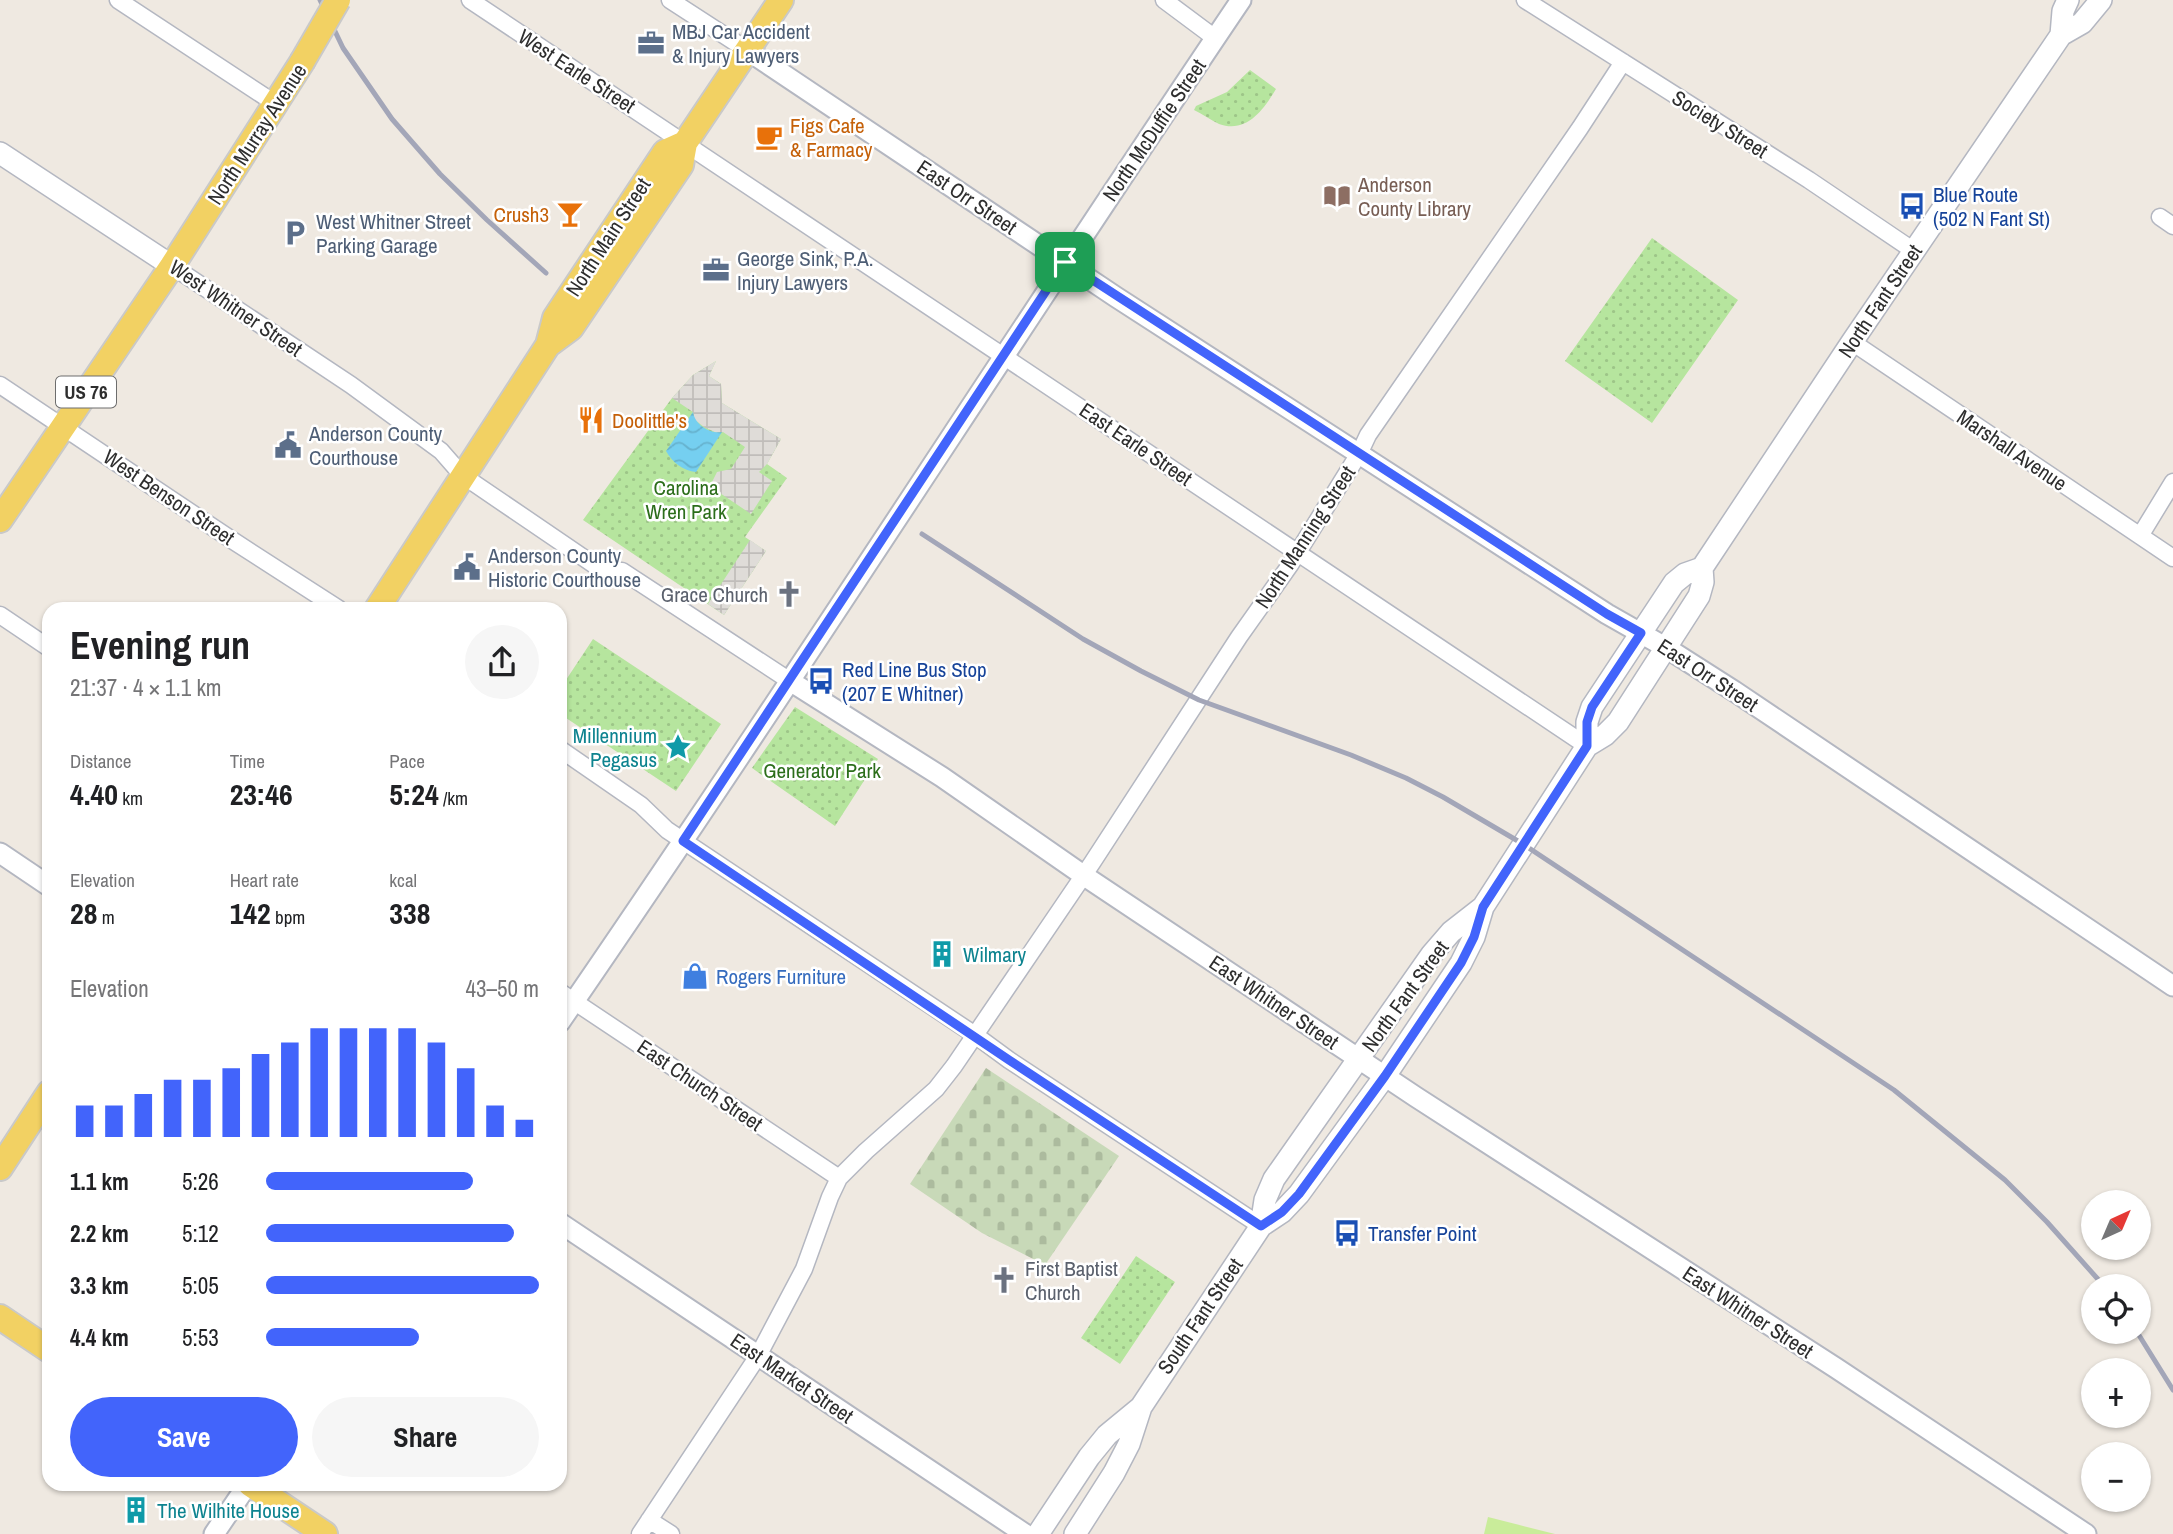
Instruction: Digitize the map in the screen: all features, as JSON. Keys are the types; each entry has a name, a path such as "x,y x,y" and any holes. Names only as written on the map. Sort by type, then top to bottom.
{"main road":[{"name":"North Murray Avenue","path":"173,265 276,104 338,0"},
{"name":"North Main Street","path":"381,602 548,345 555,318 665,152 685,142 781,0"},
{"name":"North Fant Street","path":"2061,36 2063,11 2068,0"},
{"name":"North Fant Street","path":"1587,746 1587,722 1592,707 1674,583 1685,574 1702,568 2061,36 2082,23 2101,0"},
{"name":"West Whitner Street","path":"0,153 173,265"},
{"name":"US 76","path":"0,520 173,265"},
{"name":"North Fant Street","path":"1385,1076 1461,963 1474,937 1483,907 1587,746 1605,735 1618,722 1699,596 1703,582 1702,568"},
{"name":"North Fant Street","path":"1359,1059 1433,954 1451,932 1483,907"},
{"name":"South Fant Street","path":"1261,1226 1265,1200 1274,1179 1359,1059"},
{"name":"South Fant Street","path":"1075,1534 1114,1473 1129,1444 1141,1407 1261,1226 1282,1212 1299,1194 1385,1076"},
{"path":"0,1168 42,1111"},
{"path":"0,1317 42,1345"},
{"name":"South Fant Street","path":"1038,1534 1088,1457 1107,1435 1141,1407"},
{"path":"260,1491 325,1534"}],"street":[{"path":"118,0 276,104"},
{"name":"West Earle Street","path":"470,0 685,142"},
{"path":"670,0 747,50"},
{"path":"1164,0 1216,38"},
{"name":"North McDuffie Street","path":"567,997 683,841 1241,0"},
{"name":"Society Street","path":"1525,0 1809,180 1914,251"},
{"name":"East Orr Street","path":"747,50 1065,262 1607,614 1665,647 2173,986"},
{"name":"North Manning Street","path":"839,1178 936,1089 975,1035 1297,553 1360,452 1367,435 1623,62"},
{"name":"East Earle Street","path":"685,142 1587,746"},
{"name":"West Whitner Street","path":"173,265 362,393 442,451 462,475"},
{"name":"Marshall Avenue","path":"1852,342 2173,558"},
{"name":"West Benson Street","path":"0,385 329,602"},
{"name":"East Whitner Street","path":"462,475 603,571 622,570 942,777 1083,875 1359,1059 1571,1199 1836,1368 2085,1534"},
{"path":"2140,536 2173,482"},
{"path":"0,615 42,643"},
{"path":"567,753 641,805 683,841 1261,1226"},
{"path":"0,853 42,881"},
{"name":"East Church Street","path":"567,997 839,1178"},
{"path":"640,1534 758,1356 804,1269 839,1178"},
{"name":"East Market Street","path":"567,1228 1025,1534"},
{"path":"215,1534 244,1491"},
{"path":"649,1520 671,1534"}],"green space":[{"path":"1250,70 1276,89 1254,118 1238,126 1229,126 1219,124 1194,110 1196,106 1227,92"},
{"path":"1652,238 1738,300 1652,423 1565,361"},
{"name":"Carolina Wren Park","path":"716,361 709,376 721,384 722,403 781,439 767,464 787,478 745,537 766,551 724,615 583,520 672,398 693,375"},
{"path":"593,639 721,724 676,791 567,719 567,678"},
{"name":"Generator Park","path":"795,707 878,759 835,826 752,768"},
{"path":"986,1068 1119,1156 1045,1265 982,1233 910,1184"},
{"path":"1136,1256 1175,1282 1120,1364 1081,1338"},
{"path":"1488,1517 1555,1534 1484,1534"}],"shaded area":[{"path":"716,361 709,376 721,384 722,403 781,439 767,464 759,472 772,481 751,514 711,487 717,472 731,469 745,447 723,432 717,433 704,427 694,419 693,412 672,398 693,375"},
{"path":"750,540 766,551 724,615 708,604"}],"water":[{"path":"693,412 704,428 722,432 696,472 678,465 666,451"}],"railway":[{"path":"320,0 343,48 392,119 440,174 546,273"},
{"path":"922,534 1083,639 1141,671 1199,700 1351,755 1406,778 1523,844 1894,1090 2005,1180 2093,1274"},
{"path":"2144,1344 2173,1390"}],"place":[{"name":"MBJ Car Accident & Injury Lawyers","path":"651,43"},
{"name":"Figs Cafe & Farmacy","path":"769,137"},
{"name":"Anderson County Library","path":"1337,196"},
{"name":"Blue Route (502 N Fant St)","path":"1912,206"},
{"name":"Crush3","path":"570,214"},
{"name":"West Whitner Street Parking Garage","path":"295,233"},
{"name":"George Sink, P.A. Injury Lawyers","path":"716,270"},
{"name":"Doolittle's","path":"591,420"},
{"name":"Anderson County Courthouse","path":"288,445"},
{"name":"Anderson County Historic Courthouse","path":"467,567"},
{"name":"Grace Church","path":"789,594"},
{"name":"Red Line Bus Stop (207 E Whitner)","path":"821,681"},
{"name":"Millennium Pegasus","path":"678,747"},
{"name":"Wilmary","path":"942,954"},
{"name":"Rogers Furniture","path":"695,976"},
{"name":"Transfer Point","path":"1347,1233"},
{"name":"First Baptist Church","path":"1004,1280"},
{"name":"The Wilhite House","path":"136,1510"}],"route":[{"path":"1065,262 1607,614 1641,633 1592,707 1587,722 1587,746 1483,907 1474,937 1461,963 1385,1076 1299,1194 1282,1212 1261,1226 683,841 1065,262"}]}
